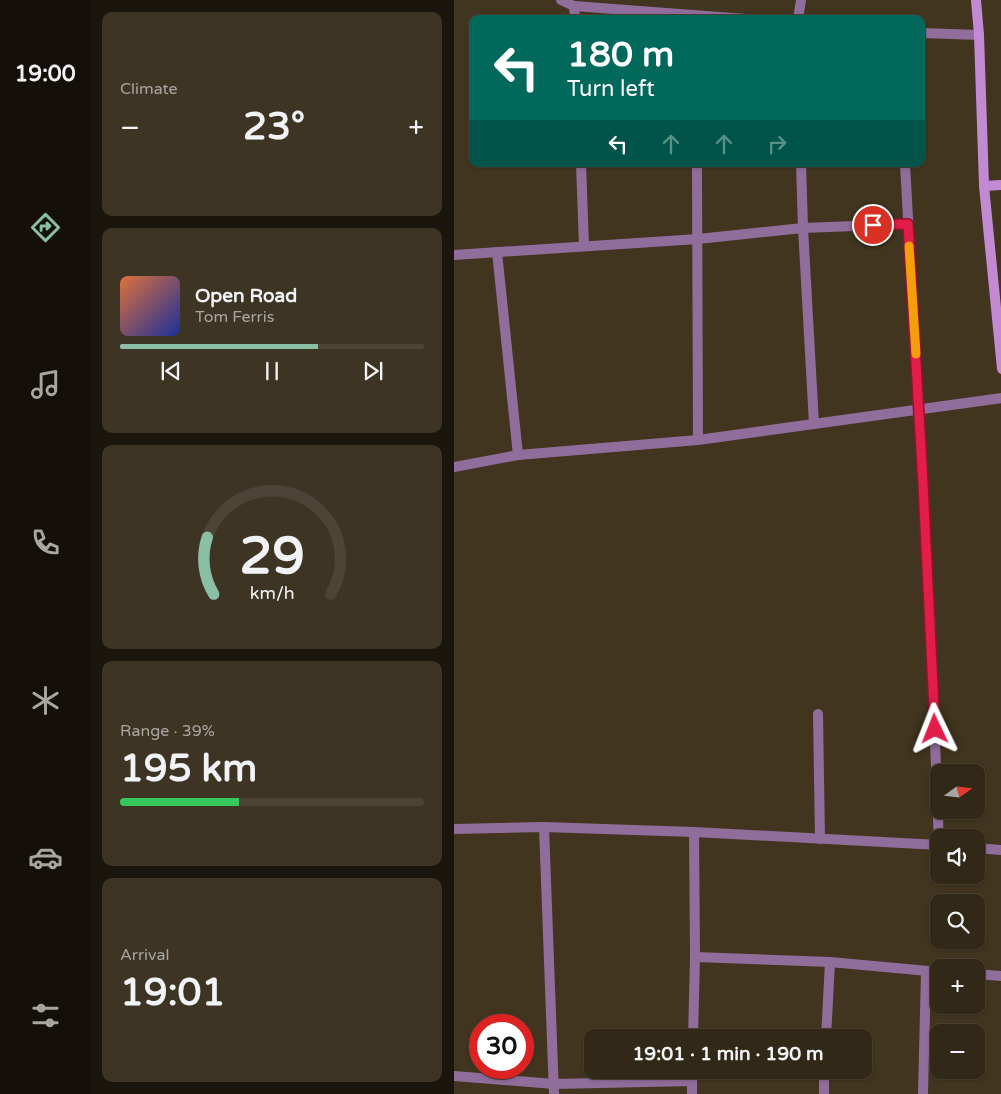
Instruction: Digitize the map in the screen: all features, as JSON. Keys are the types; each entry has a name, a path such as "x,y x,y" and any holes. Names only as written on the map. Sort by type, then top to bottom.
{"street":[{"path":"561,0 574,6 672,15"},
{"path":"798,15 800,0"},
{"path":"976,0 984,186 1001,369"},
{"path":"574,6 575,15"},
{"path":"925,33 979,35"},
{"path":"581,167 584,246"},
{"path":"697,167 698,440"},
{"path":"801,167 802,228 814,424"},
{"path":"905,167 930,614 938,829"},
{"path":"984,186 1001,185"},
{"path":"454,255 698,239 802,228 908,224"},
{"path":"496,252 518,455"},
{"path":"454,467 518,455 698,440 1001,398"},
{"path":"818,714 820,839"},
{"path":"454,829 544,827 694,832 930,845"},
{"path":"544,827 554,1089"},
{"path":"693,1029 694,832"},
{"path":"985,849 1001,850"},
{"path":"695,957 830,962 930,972"},
{"path":"826,1029 830,962"},
{"path":"922,1094 926,972"},
{"path":"985,975 1001,976"},
{"path":"454,1076 554,1089 692,1081 692,1094"},
{"path":"824,1079 824,1094"}],"slow traffic":[{"path":"909,246 916,354"}],"route":[{"path":"873,225 908,224 935,729"}]}
